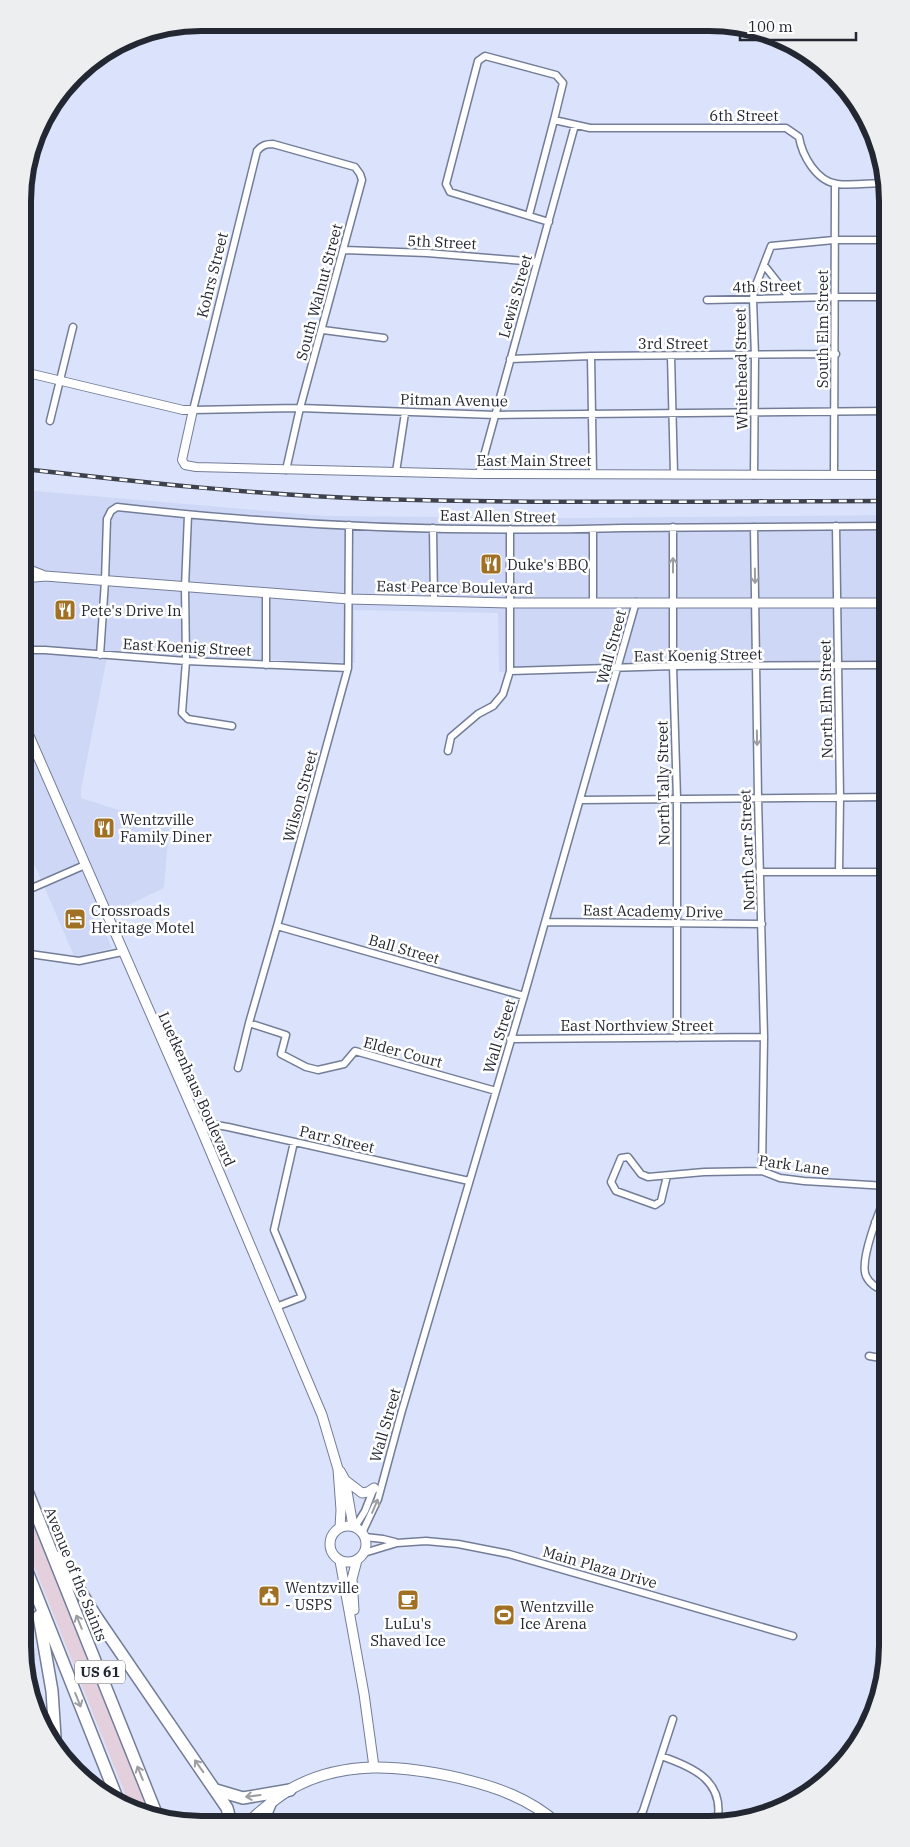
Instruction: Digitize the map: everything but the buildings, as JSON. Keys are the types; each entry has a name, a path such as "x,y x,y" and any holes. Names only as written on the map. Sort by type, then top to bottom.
{"highway":[{"name":"Avenue of the Saints","path":"31,1502 154,1809"},
{"path":"41,1527 95,1615 216,1790 227,1808 229,1816"},
{"name":"US 61","path":"31,1582 116,1793"},
{"path":"34,1590 52,1691 54,1729"},
{"path":"216,1790 243,1798 290,1790"},
{"path":"265,1816 270,1804"}],"main road":[{"path":"32,571 45,576"},
{"name":"East Pearce Boulevard","path":"32,577 45,576 349,599 509,603 879,603"},
{"name":"Luetkenhaus Boulevard","path":"32,740 122,952 201,1129 322,1415 338,1469 342,1510 340,1527"},
{"name":"Luetkenhaus Boulevard","path":"338,1469 345,1480 359,1531"},
{"path":"345,1480 362,1493 374,1488"},
{"path":"358,1560 349,1563 340,1561 333,1556 330,1540 333,1532 340,1527 359,1531 366,1544 352,1579 359,1665"},
{"path":"340,1561 359,1665 374,1766"},
{"path":"255,1816 290,1790 325,1775 353,1768 374,1766 417,1770 494,1786 531,1804 547,1816"}],"street":[{"path":"529,216 563,83 556,75 485,56 478,61 446,184 450,192 529,216 549,222"},
{"name":"6th Street","path":"554,120 590,128 786,128 799,137 801,148 808,161 821,176 835,184"},
{"name":"Lewis Street","path":"479,474 575,126"},
{"name":"Kohrs Street","path":"183,462 182,456 257,152 266,144 273,144 312,154"},
{"name":"South Walnut Street","path":"286,470 300,408 323,330 362,180 355,167 312,154"},
{"path":"835,184 877,183"},
{"name":"South Elm Street","path":"834,475 836,354 835,184"},
{"path":"834,240 879,240"},
{"name":"Whitehead Street","path":"754,475 754,290 771,246 834,240"},
{"name":"5th Street","path":"344,250 427,253 537,262"},
{"path":"764,265 790,298"},
{"name":"4th Street","path":"707,300 879,297"},
{"path":"50,421 73,327"},
{"path":"323,330 384,338"},
{"name":"3rd Street","path":"510,359 591,356 836,354"},
{"path":"591,356 593,474"},
{"path":"671,356 674,474"},
{"name":"Pitman Avenue","path":"32,374 183,410 300,408 495,415 879,411"},
{"path":"396,472 405,413"},
{"name":"East Main Street","path":"183,462 188,466 196,467 479,474 879,475"},
{"name":"East Allen Street","path":"105,581 107,519 111,511 117,507 188,515 433,528 593,530 673,527 879,526"},
{"path":"188,515 185,587 186,661 182,713 188,719 232,726"},
{"name":"Wilson Street","path":"238,1068 248,1023 277,926 348,668 349,525"},
{"name":"North Elm Street","path":"836,526 840,798 839,872"},
{"name":"North Tally Street","path":"673,527 673,666 677,799 677,1038"},
{"name":"North Carr Street","path":"754,527 759,872 764,1037 762,1171"},
{"path":"433,528 434,601"},
{"path":"448,751 451,737 478,714 493,706 503,694 510,672 510,529"},
{"path":"593,530 593,602"},
{"path":"100,655 105,581"},
{"path":"266,594 266,665"},
{"name":"Wall Street","path":"359,1531 378,1499 636,602"},
{"name":"East Koenig Street","path":"32,650 186,661 348,668"},
{"name":"East Koenig Street","path":"510,672 673,666 879,665"},
{"path":"580,800 879,797"},
{"path":"32,888 85,865"},
{"path":"759,872 879,872"},
{"name":"East Academy Drive","path":"545,922 762,924"},
{"name":"Ball Street","path":"277,926 524,996"},
{"path":"31,953 79,961 122,952"},
{"name":"Elder Court","path":"248,1023 286,1035 280,1054 306,1067 318,1070 344,1064 355,1051 496,1091"},
{"name":"East Northview Street","path":"510,1039 764,1037"},
{"name":"Parr Street","path":"201,1129 216,1124 469,1181"},
{"path":"276,1307 302,1297 274,1230 294,1142"},
{"name":"Park Lane","path":"667,1176 661,1201 655,1205 616,1191 611,1182 621,1158 624,1156 628,1157 640,1174 648,1177 704,1172 762,1171 780,1178 796,1180 878,1185"},
{"path":"878,1214 864,1268 872,1285 878,1288"},
{"path":"869,1356 878,1358"},
{"name":"Wall Street","path":"359,1531 374,1488 383,1477"},
{"name":"Main Plaza Drive","path":"359,1531 396,1543"},
{"name":"Main Plaza Drive","path":"364,1553 396,1543 434,1541 458,1544 509,1554 793,1636"},
{"path":"640,1816 643,1811 672,1719"},
{"path":"661,1756 684,1764 696,1770 705,1778 714,1791 718,1805 717,1815"}],"shaded area":[{"path":"32,491 325,516 577,518 879,515 879,666 673,666 499,672 498,613 354,610 355,663 160,656 108,652 81,798 169,826 164,888 99,919 112,948 75,958 32,858"},
{"path":"31,1514 148,1807 127,1799 31,1558"}],"railway":[{"path":"32,470 242,491 374,499 567,502 879,501"}],"place":[{"name":"Duke's BBQ","path":"491,564"},
{"name":"Pete's Drive In","path":"65,610"},
{"name":"Wentzville Family Diner","path":"104,828"},
{"name":"Crossroads Heritage Motel","path":"75,919"},
{"name":"Wentzville - USPS","path":"269,1596"},
{"name":"LuLu's Shaved Ice","path":"408,1600"},
{"name":"Wentzville Ice Arena","path":"504,1615"}]}
